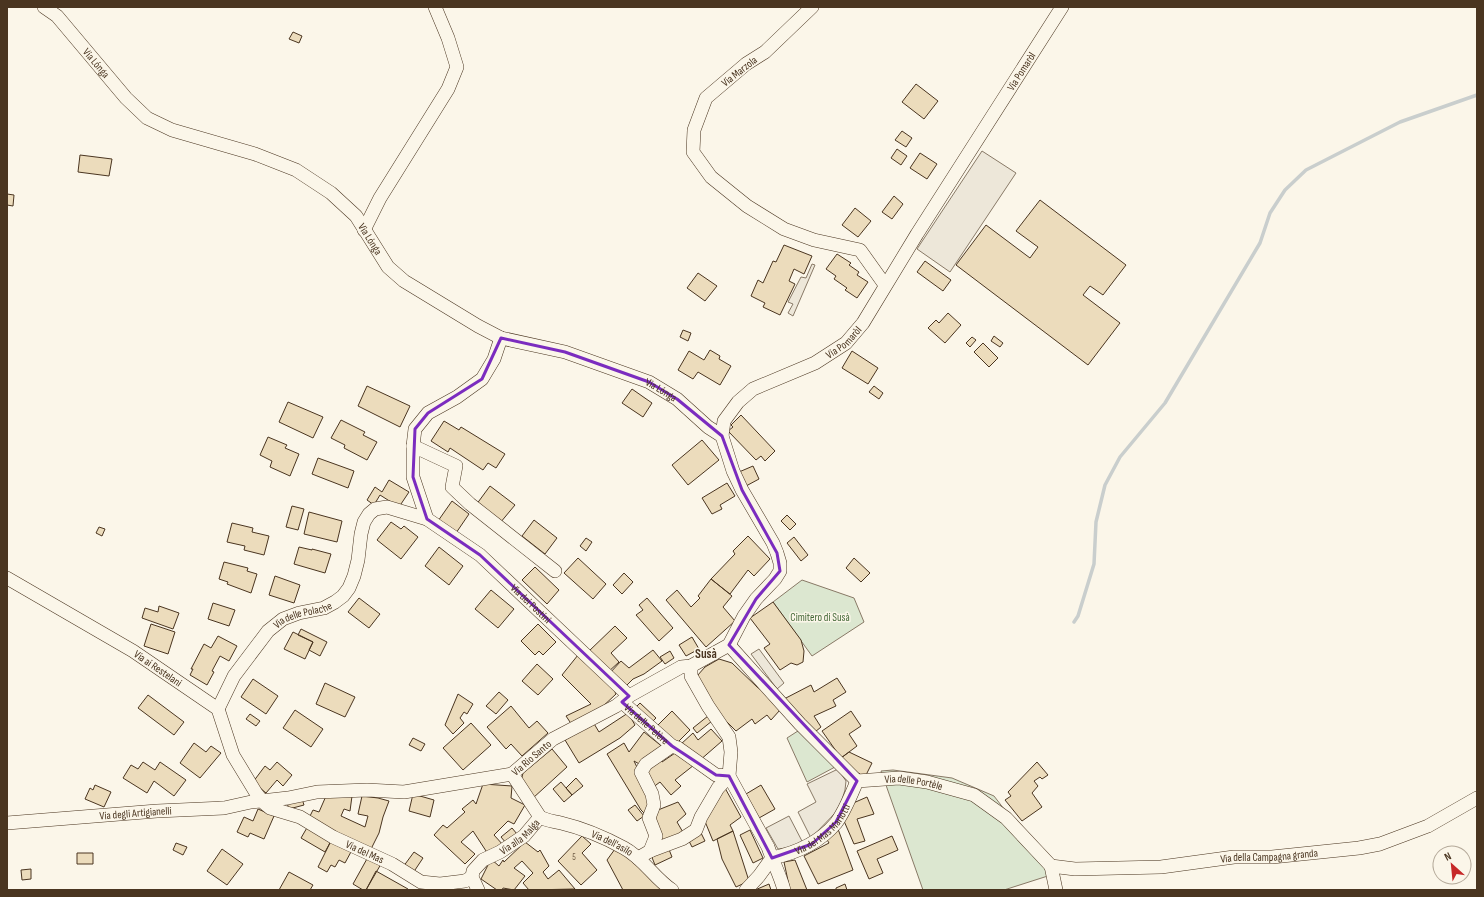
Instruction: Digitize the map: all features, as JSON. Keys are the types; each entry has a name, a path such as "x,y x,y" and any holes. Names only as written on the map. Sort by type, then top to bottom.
{"street":[{"name":"Via Lónga","path":"44,7 57,16 126,98 147,118 172,130 255,154 296,170 331,193 356,216 388,267 404,282 501,338 565,352 649,382 677,399 708,427 722,436"},
{"path":"364,230 380,198 448,89 457,68 448,38 435,7"},
{"name":"Via Marzola","path":"812,7 765,52 746,64 706,98 694,130 693,152 711,177 747,206 784,229 814,240 860,250 885,284"},
{"name":"Via Pomaròl","path":"722,436 724,421 738,402 753,389 815,362 846,343 863,323 885,284 1062,7"},
{"path":"427,519 414,477 413,446 415,429 428,413 457,397 482,379 494,359 501,338"},
{"path":"722,436 733,471 778,553 780,563 780,571 775,579 756,599 744,616 729,645 780,702 857,781"},
{"path":"413,446 456,466 452,487 470,504 555,571"},
{"name":"Via dei Postini","path":"369,514 375,509 387,507 427,519 480,555 626,699"},
{"name":"Via delle Polache","path":"218,709 234,676 268,631 283,619 299,613 324,608 343,596 349,588 354,576 358,560 360,534 364,522 369,514"},
{"name":"Via ai Restelani","path":"7,578 133,651 218,709"},
{"name":"Via Rio Santo","path":"263,800 288,798 317,792 367,790 404,792 512,774 554,739 616,706 681,667 691,666 729,645"},
{"path":"691,666 690,676 729,737 731,752 730,776 768,847 784,890"},
{"name":"Via delle Pelère","path":"626,699 672,746 678,748 716,775 730,776"},
{"path":"218,709 233,755 256,792 263,800"},
{"name":"Via delle Pelère","path":"650,851 656,836 649,818 654,805 652,794 641,772 646,764 672,746"},
{"name":"Via alla Malga","path":"472,877 473,871 484,860 500,852 524,836 540,817 512,774"},
{"path":"638,858 650,851 682,839 696,830 701,817 718,788 730,776"},
{"name":"Via delle Portèle","path":"857,781 899,778 927,782 974,795 1006,818 1051,866"},
{"name":"Via del Mas Mariotti","path":"772,858 780,857 812,844 824,835 836,822 844,810 857,781"},
{"name":"Via della Campagna granda","path":"1051,866 1075,869 1161,868 1234,857 1272,857 1359,848 1380,844 1428,826 1477,798"},
{"name":"Via degli Artigianelli","path":"7,823 157,811 224,808 263,800"},
{"name":"Via del Mas","path":"263,800 270,808 300,817 333,837 392,864 421,882 440,884 465,881 472,877"},
{"name":"Via dell'asilo","path":"540,817 546,821 560,822 584,830 625,848 638,858 672,890"},
{"path":"746,890 759,876 772,858"},
{"path":"1051,866 1056,890"},
{"path":"472,877 478,890"}],"highlighted area":[{"path":"501,338 565,352 649,382 677,399 722,436 742,490 777,553 780,571 756,599 729,645 857,781 836,822 812,844 772,858 729,776 716,775 672,746 622,702 629,696 480,555 427,519 413,477 415,429 428,413 482,379"}],"green space":[{"name":"Cimitero di Susà","path":"802,580 854,598 864,622 812,656 773,602"},
{"path":"801,729 835,767 807,782 787,738"},
{"path":"893,770 952,778 994,796 1054,874 1004,890 923,890 881,771"}],"shaded area":[{"path":"982,151 1016,173 950,272 917,249"},
{"path":"812,264 815,265 793,316 788,313 793,304 788,302 801,277 806,278"},
{"path":"759,649 784,683 777,689 751,654"},
{"path":"838,769 846,781 845,790 839,809 811,838 798,812 816,802 807,784"},
{"path":"789,816 803,843 793,847 778,849 766,828"}],"building":[{"path":"293,32 302,36 299,43 289,39"},
{"path":"916,84 938,101 924,119 902,102"},
{"path":"902,131 912,138 906,147 895,140"},
{"path":"897,149 907,156 901,165 891,158"},
{"path":"920,153 937,164 927,179 910,168"},
{"path":"80,155 112,159 109,176 78,172"},
{"path":"7,194 14,195 13,206 7,205"},
{"path":"894,196 903,204 892,219 882,212"},
{"path":"1040,200 1126,265 1103,295 1090,286 1083,295 1120,323 1088,365 956,265 986,225 1030,258 1038,247 1016,231"},
{"path":"855,208 871,221 858,237 842,225"},
{"path":"784,245 812,256 804,274 794,269 789,281 795,284 780,315 763,307 765,303 751,296 758,280 763,283 773,261 776,262"},
{"path":"837,254 851,263 849,265 859,272 857,275 868,282 857,298 845,290 847,288 834,279 836,276 826,269"},
{"path":"925,261 951,280 943,291 917,272"},
{"path":"698,273 717,286 705,301 687,288"},
{"path":"948,313 961,325 945,343 928,328 936,320 939,323"},
{"path":"683,330 691,333 688,341 680,337"},
{"path":"994,336 1003,343 1000,347 991,341"},
{"path":"972,337 976,340 970,347 966,343"},
{"path":"983,343 998,358 989,367 974,352"},
{"path":"710,350 720,356 719,359 731,366 720,385 698,372 693,379 678,370 689,351 704,360"},
{"path":"852,351 878,368 868,384 842,368"},
{"path":"367,386 410,406 400,427 358,406"},
{"path":"874,386 883,393 879,399 869,392"},
{"path":"632,389 652,403 643,417 622,403"},
{"path":"288,402 323,417 313,438 279,422"},
{"path":"741,415 775,451 765,461 761,456 756,460 728,431 733,427 731,425"},
{"path":"341,420 365,432 363,435 377,442 367,460 344,448 345,445 331,438"},
{"path":"444,421 459,430 461,427 505,454 496,468 488,463 483,470 450,448 448,452 431,441"},
{"path":"268,437 287,445 285,448 299,454 290,476 270,467 272,461 260,455"},
{"path":"702,440 719,460 688,485 672,465"},
{"path":"318,458 354,471 348,488 312,474"},
{"path":"753,466 759,479 746,486 739,472"},
{"path":"389,480 409,492 399,507 380,495 374,505 367,500 375,487 382,492"},
{"path":"727,483 735,496 720,505 722,509 712,514 702,498"},
{"path":"490,486 515,505 500,523 476,505"},
{"path":"452,501 469,514 456,533 438,521"},
{"path":"292,506 304,509 298,530 286,527"},
{"path":"309,512 342,521 337,542 304,534"},
{"path":"787,515 796,524 790,530 781,521"},
{"path":"534,520 557,538 545,554 522,536"},
{"path":"391,522 401,529 404,526 418,537 401,559 377,540"},
{"path":"232,523 253,528 252,532 269,536 264,555 244,550 245,546 227,542"},
{"path":"99,527 105,529 102,536 96,533"},
{"path":"748,536 770,559 754,576 748,570 730,594 711,579 735,554 733,551"},
{"path":"794,537 808,555 801,561 787,543"},
{"path":"586,538 592,542 586,551 580,546"},
{"path":"299,547 331,554 325,573 294,564"},
{"path":"439,547 463,566 449,585 425,566"},
{"path":"578,558 606,584 593,599 564,573"},
{"path":"854,558 870,573 861,582 846,568"},
{"path":"224,562 248,568 247,571 257,574 251,593 227,584 228,582 219,579"},
{"path":"535,567 559,590 547,604 522,580"},
{"path":"624,573 633,582 622,594 613,585"},
{"path":"275,576 300,585 294,603 269,595"},
{"path":"711,579 732,596 723,607 735,621 706,647 666,600 677,590 691,607 700,598 698,596"},
{"path":"491,590 514,609 498,628 475,609"},
{"path":"359,598 380,614 369,628 348,612"},
{"path":"647,598 673,628 659,641 636,615 643,610 639,605"},
{"path":"773,602 801,640 804,651 803,662 797,665 791,663 780,670 764,648 770,644 750,618"},
{"path":"213,603 235,610 229,626 208,619"},
{"path":"159,606 179,613 173,629 142,618 145,608 158,612"},
{"path":"151,624 175,632 168,654 144,646"},
{"path":"538,624 556,642 543,655 539,651 535,655 521,641"},
{"path":"615,626 627,638 611,653 619,662 607,673 588,652"},
{"path":"301,629 327,642 320,656 309,650 313,642 298,635"},
{"path":"293,632 313,642 305,659 284,649"},
{"path":"218,636 237,646 229,661 220,656 207,685 190,675 193,669 191,669 204,644 211,648"},
{"path":"692,637 699,649 686,656 679,645"},
{"path":"653,650 662,661 644,674 633,679 624,688 609,674 621,661 629,668"},
{"path":"670,651 674,658 665,664 660,657"},
{"path":"578,655 611,684 616,694 599,710 572,725 566,716 591,704 562,675"},
{"path":"719,659 732,663 757,687 768,695 780,710 771,720 767,715 755,724 752,719 736,731 717,712 697,676 705,667"},
{"path":"537,664 553,679 538,695 522,681"},
{"path":"837,678 846,692 833,700 836,706 814,716 821,727 815,732 784,699 811,685 814,692"},
{"path":"253,679 278,696 266,714 241,697"},
{"path":"325,683 355,697 345,717 316,704"},
{"path":"499,692 508,700 496,714 486,706"},
{"path":"458,694 473,704 467,714 464,712 460,718 464,723 453,734 445,725"},
{"path":"148,695 184,722 174,735 138,708"},
{"path":"640,703 656,718 650,724 634,709"},
{"path":"511,706 529,728 537,721 548,733 522,756 511,744 506,749 487,727"},
{"path":"295,710 323,729 311,747 283,728"},
{"path":"672,711 690,730 675,745 657,726"},
{"path":"851,711 861,726 849,734 857,746 841,758 822,731"},
{"path":"628,713 635,725 620,738 579,763 565,740 593,722 599,732"},
{"path":"250,714 260,721 256,726 246,719"},
{"path":"708,716 712,721 697,733 693,728"},
{"path":"471,723 491,745 463,770 443,748"},
{"path":"711,729 722,741 699,761 680,745 693,733 698,740"},
{"path":"644,732 664,748 641,765 634,761 649,792 650,811 644,813 607,754 624,743 629,752"},
{"path":"413,738 425,744 421,751 409,745"},
{"path":"194,743 206,752 211,746 221,753 200,778 180,763"},
{"path":"552,749 567,767 533,798 521,781 523,773"},
{"path":"678,751 694,765 675,780 681,786 671,795 660,782 652,788 644,773 661,759 662,762"},
{"path":"849,752 872,763 865,777 847,767 841,758"},
{"path":"143,762 155,770 160,762 186,780 174,796 154,781 147,793 123,778 131,765 138,769"},
{"path":"277,762 292,775 283,786 277,780 266,793 253,782 265,766 270,770"},
{"path":"1037,762 1048,775 1042,779 1040,777 1034,781 1038,786 1032,793 1042,807 1022,821 1005,800 1011,796 1008,792"},
{"path":"576,778 583,786 572,795 566,788"},
{"path":"561,782 572,795 564,802 553,789"},
{"path":"483,784 512,786 511,798 525,805 514,824 508,821 494,835 504,846 488,854 473,831 461,842 475,854 465,864 434,835 443,825 447,828 465,812 462,809 473,800 476,804"},
{"path":"95,785 111,792 104,807 85,799 90,788 93,790"},
{"path":"761,785 775,809 759,818 746,794"},
{"path":"725,788 741,817 730,825 733,831 713,841 704,819"},
{"path":"413,794 434,800 430,817 409,811"},
{"path":"326,796 352,796 350,811 344,809 341,816 365,827 368,816 358,814 362,796 389,801 379,833 370,851 308,820 313,810 319,812"},
{"path":"867,797 874,814 857,819 865,841 854,844 844,821 851,804"},
{"path":"302,799 304,805 289,809 287,803"},
{"path":"678,802 686,814 677,822 684,834 664,843 655,824 653,812"},
{"path":"635,805 644,816 637,821 628,810"},
{"path":"258,809 274,816 264,839 250,833 248,837 237,832 244,817 253,821"},
{"path":"308,826 332,839 325,852 301,838"},
{"path":"512,828 517,834 506,843 501,837"},
{"path":"838,829 853,870 818,884 804,856 829,843 826,838"},
{"path":"750,830 763,858 753,863 740,835"},
{"path":"733,831 749,881 736,887 722,859 717,839"},
{"path":"701,833 705,841 692,847 688,839"},
{"path":"582,836 591,844 582,853 597,870 581,885 558,861"},
{"path":"892,836 898,850 877,859 883,873 869,879 857,851"},
{"path":"332,839 352,850 345,863 339,860 335,867 331,865 327,872 318,867"},
{"path":"525,842 538,852 540,850 549,866 543,872 548,879 559,870 575,889 529,890 523,883 533,873 522,861 514,868 525,876 514,890 503,888 502,890 497,890 481,879 491,859 499,866 503,860 504,862"},
{"path":"176,843 187,847 183,855 173,850"},
{"path":"668,847 672,857 655,865 651,855"},
{"path":"222,849 243,864 227,885 207,871"},
{"path":"615,849 644,867 661,890 623,890 607,860"},
{"path":"414,852 423,858 413,873 403,867"},
{"path":"77,853 93,853 93,864 77,864"},
{"path":"368,857 381,864 366,890 363,890 353,884"},
{"path":"795,860 807,890 790,890 784,862"},
{"path":"31,869 31,879 22,880 21,870"},
{"path":"376,871 408,889 408,890 366,890"},
{"path":"289,872 313,885 310,890 279,890"},
{"path":"769,884 771,890 755,890"},
{"path":"845,884 847,890 836,890 836,888"}],"waterway":[{"path":"1074,622 1078,616 1094,564 1096,522 1105,485 1120,457 1165,403 1260,243 1270,213 1285,190 1306,170 1400,122 1477,95"}],"district":[{"name":"Susà","path":"706,653"}]}
